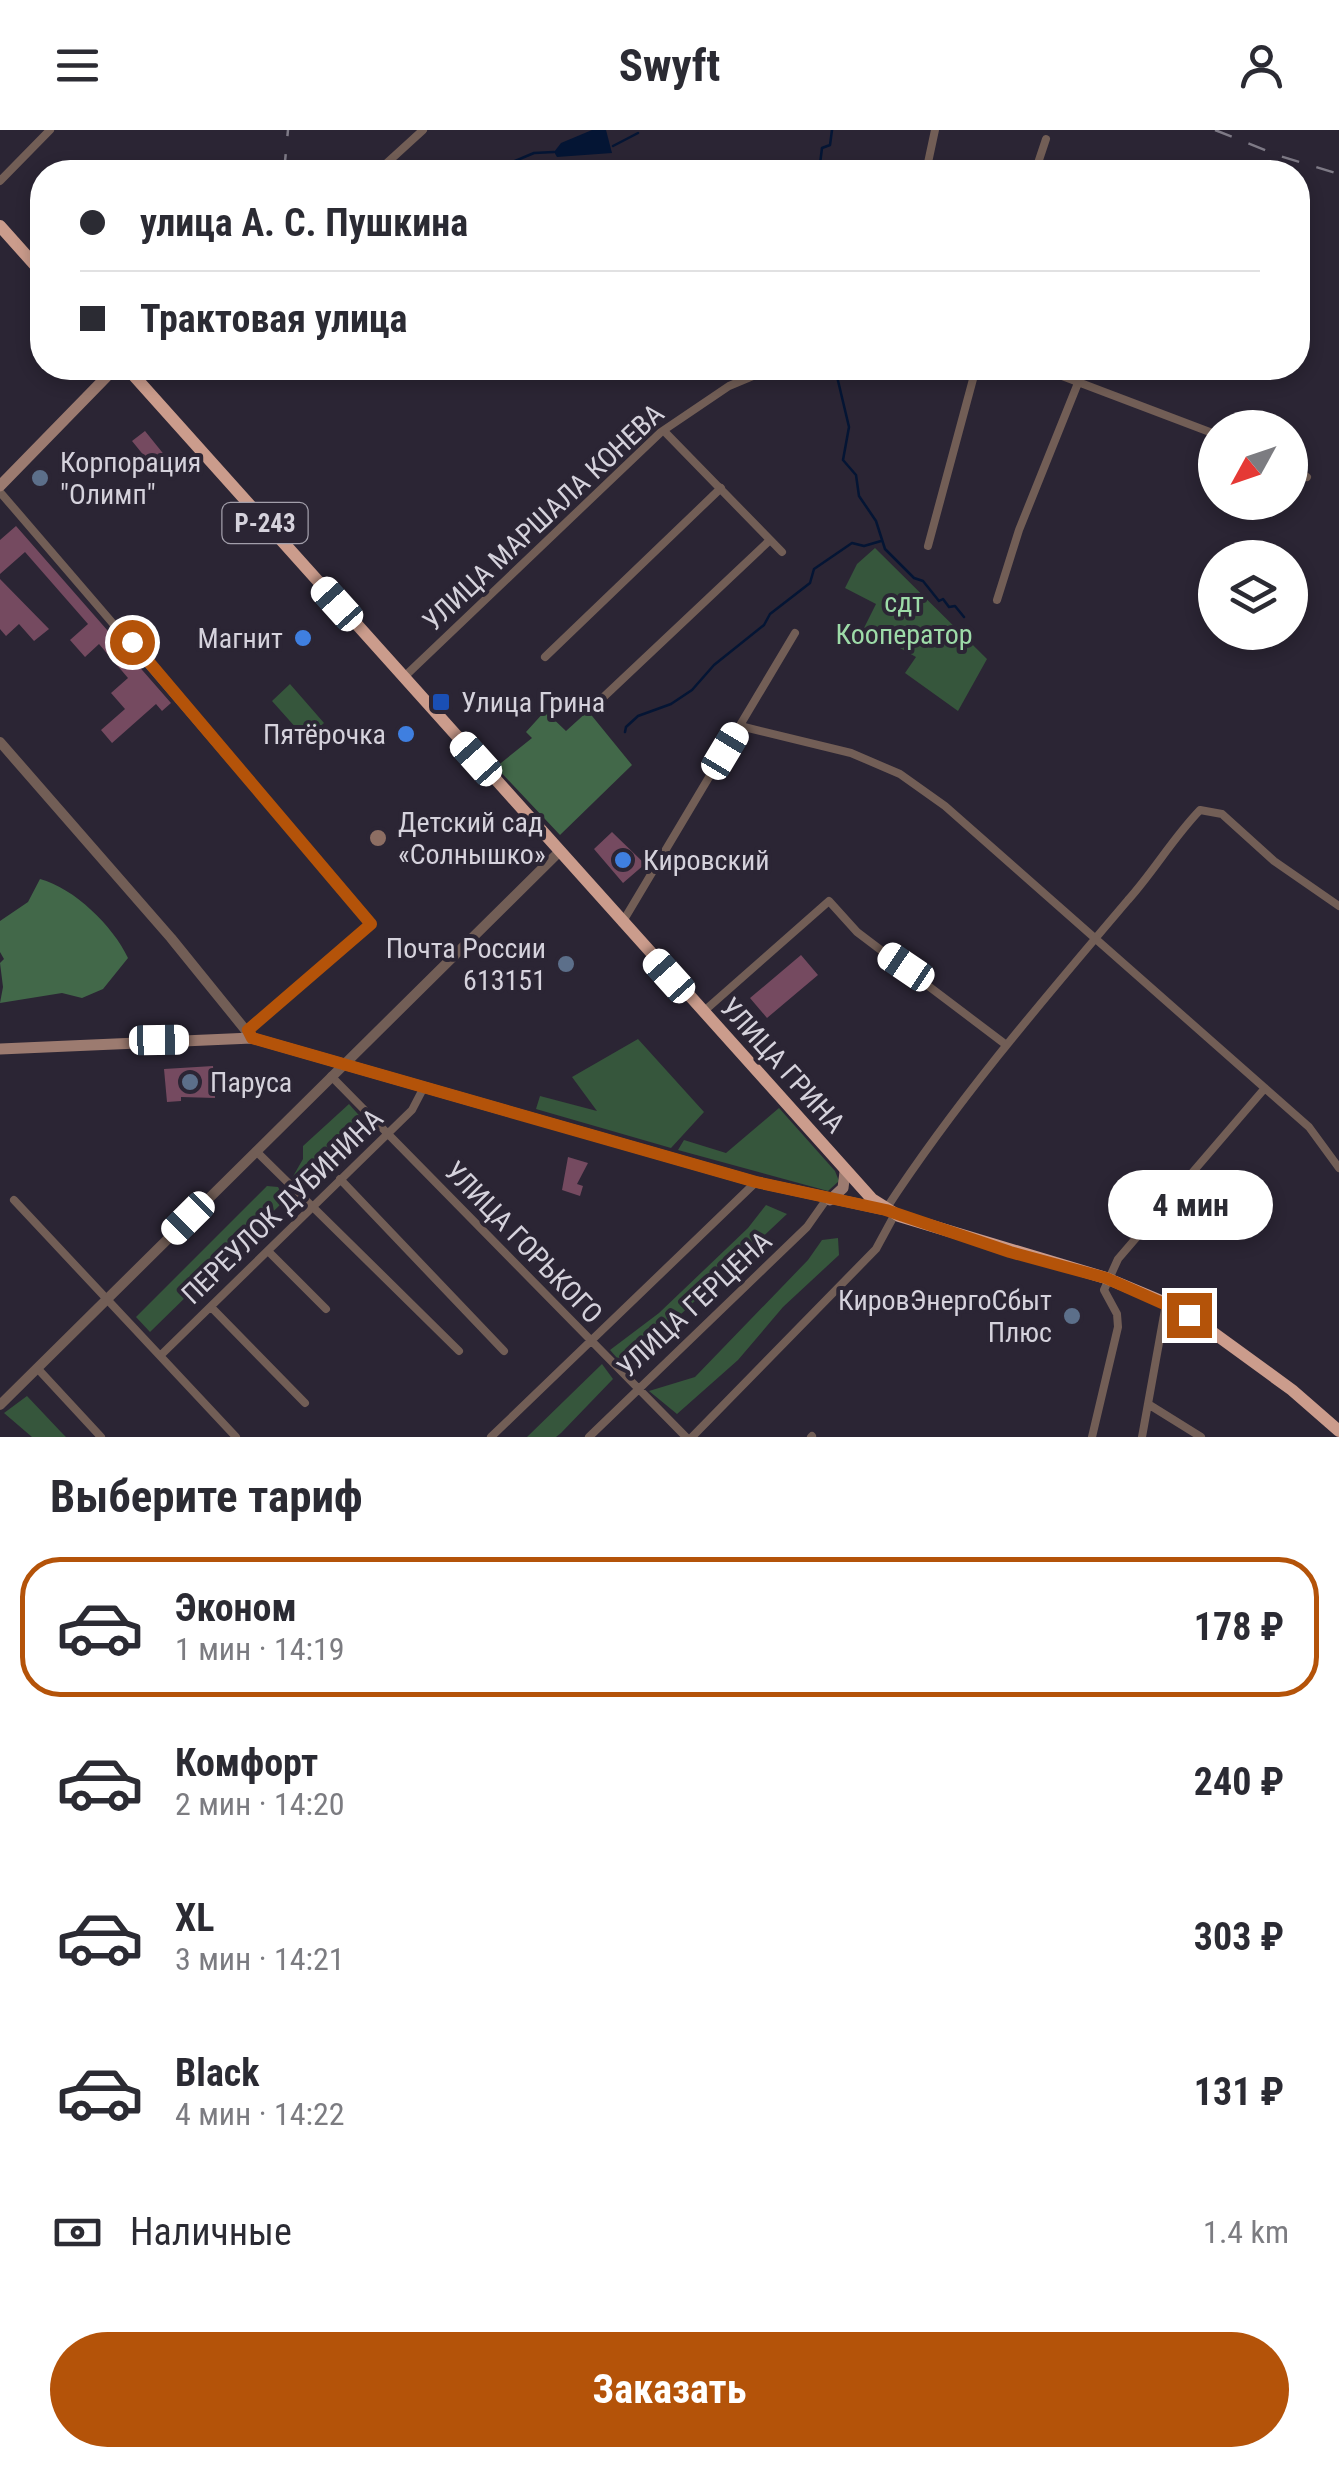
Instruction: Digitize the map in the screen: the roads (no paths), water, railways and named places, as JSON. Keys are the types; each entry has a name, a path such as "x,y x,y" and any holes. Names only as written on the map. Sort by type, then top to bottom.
{"highway":[{"path":"0,226 30,260"},
{"name":"УЛИЦА ГРИНА","path":"138,380 846,1172 890,1212"},
{"name":"Р-243","path":"890,1212 1010,1252 1106,1278 1166,1303 1189,1315 1292,1390 1332,1432"}],"main road":[{"path":"0,489 104,380"},
{"path":"0,1049 250,1034 756,1182 890,1212"},
{"path":"828,1200 844,1188 846,1172"}],"street":[{"path":"0,181 50,130"},
{"path":"390,160 422,130"},
{"path":"929,160 936,130"},
{"path":"1039,160 1046,139"},
{"name":"УЛИЦА МАРШАЛА КОНЕВА","path":"403,678 664,430 744,380"},
{"path":"928,546 973,380"},
{"path":"1071,380 1198,428"},
{"path":"997,600 1019,530 1078,383"},
{"path":"664,430 782,552"},
{"path":"545,657 721,488"},
{"path":"0,489 371,924 250,1034 0,742"},
{"path":"593,707 770,540"},
{"path":"622,923 795,633"},
{"path":"740,726 851,754 900,774 945,806 1309,1127 1339,1168"},
{"path":"690,1437 876,1249 890,1212 923,1152 1005,1044 1200,810 1222,814 1274,861 1339,906"},
{"path":"0,1406 559,852"},
{"name":"УЛИЦА ГРИНА","path":"702,1012 829,901 857,932 1005,1044"},
{"name":"УЛИЦА ГОРЬКОГО","path":"332,1076 636,1388 690,1437"},
{"name":"ПЕРЕУЛОК ДУБИНИНА","path":"162,1354 388,1135 412,1110 425,1085"},
{"path":"1092,1437 1118,1327 1117,1314 1104,1290 1106,1278 1118,1258 1265,1088"},
{"path":"256,1151 459,1351"},
{"path":"340,1179 504,1351"},
{"path":"491,1437 756,1182"},
{"path":"14,1200 236,1437"},
{"name":"УЛИЦА ГЕРЦЕНА","path":"589,1437 808,1227 828,1200"},
{"path":"268,1251 326,1309"},
{"path":"1142,1437 1166,1303"},
{"path":"211,1307 305,1402"},
{"path":"38,1369 101,1437"},
{"path":"1148,1404 1200,1437"}],"water":[{"path":"592,130 606,130 612,153 557,157 554,152 561,143"}],"waterway":[{"path":"820,160 822,148 830,145 832,130"},
{"path":"613,146 638,133"},
{"path":"517,160 534,153 554,152"},
{"path":"838,380 849,427 843,460 856,475 859,496 876,521 885,549 914,578 923,581 939,601 943,599 949,607 955,606 964,617"},
{"path":"625,732 638,716 671,704 692,690 714,665 764,625 770,614 810,583 814,569 852,543 864,546 881,541"}],"railway":[{"path":"285,160 288,130"},
{"path":"1215,130 1293,160"},
{"path":"1310,165 1339,174"}],"place":[{"name":"Корпорация \"Олимп\"","path":"40,478"},
{"name":"Магнит","path":"303,638"},
{"name":"Улица Грина","path":"441,702"},
{"name":"Пятёрочка","path":"406,734"},
{"name":"Детский сад «Солнышко»","path":"378,838"},
{"name":"Кировский","path":"623,860"},
{"name":"Почта России 613151","path":"566,964"},
{"name":"Паруса","path":"190,1082"},
{"name":"КировЭнергоСбыт Плюс","path":"1072,1316"}],"park label":[{"name":"сдт Кооператор","path":"904,618"}]}
